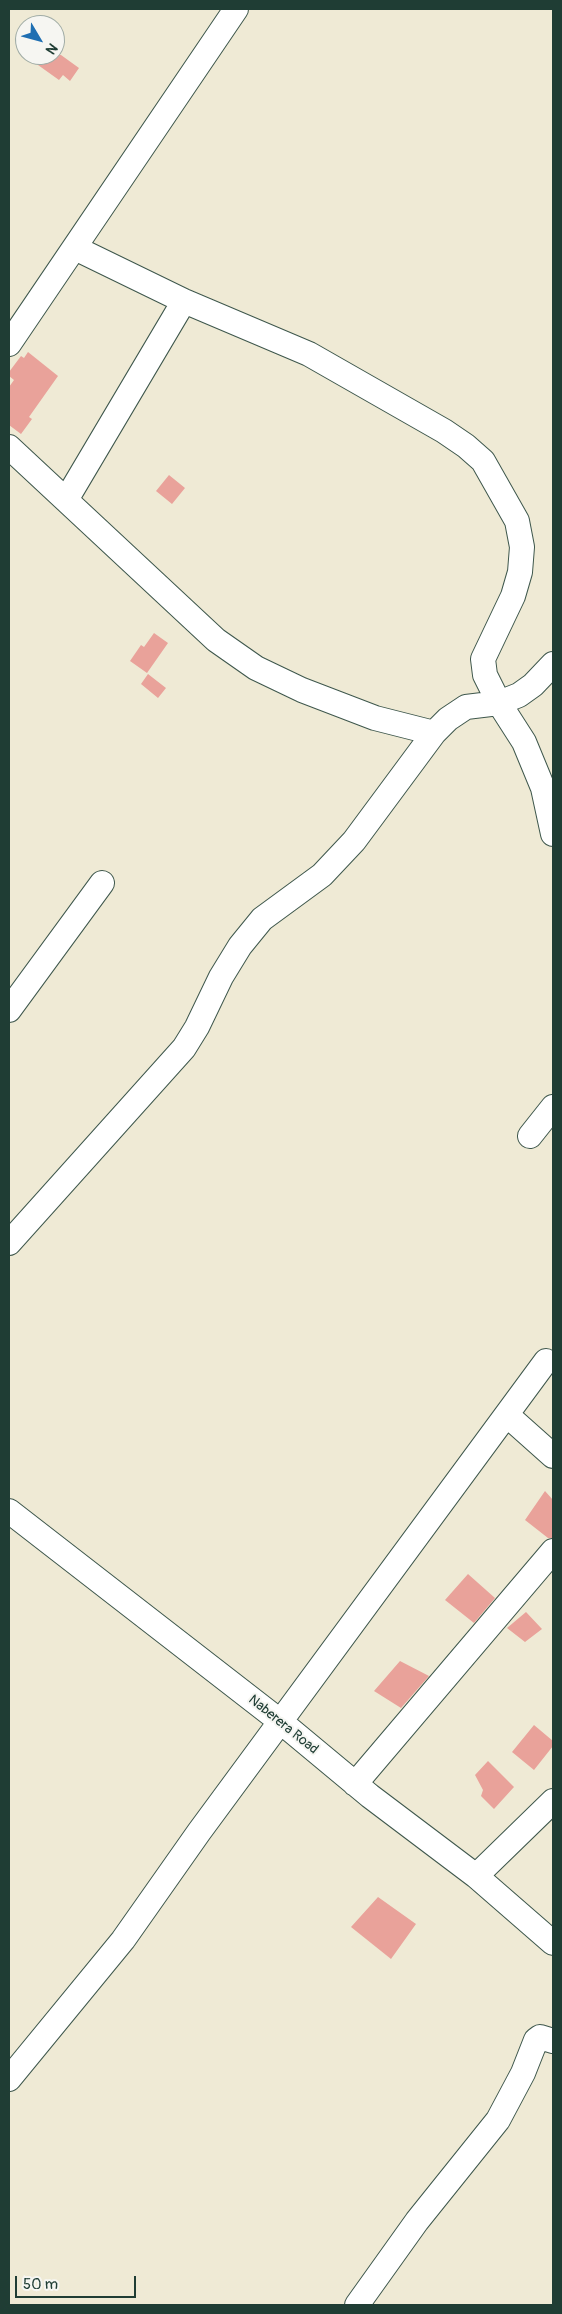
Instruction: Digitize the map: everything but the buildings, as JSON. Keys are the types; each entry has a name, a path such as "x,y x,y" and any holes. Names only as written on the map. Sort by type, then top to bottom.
{"street":[{"path":"9,344 76,248 236,9"},
{"path":"76,248 184,301 309,354 444,431 466,446 482,461 517,521 522,547 520,572 513,596 483,659 485,675 499,703 524,742 543,788 553,834"},
{"path":"66,500 184,301"},
{"path":"9,448 216,640 256,668 302,690 375,718 434,733"},
{"path":"9,1243 184,1048 197,1027 221,977 240,946 262,919 322,874 354,842 434,733 448,719 466,707 499,703 526,690 553,664"},
{"path":"9,1010 102,883"},
{"path":"530,1136 553,1107"},
{"path":"9,2079 123,1940 280,1722 546,1361"},
{"path":"507,1415 553,1456"},
{"name":"Naberera Road","path":"9,1511 280,1722 355,1784 476,1876 553,1943"},
{"path":"355,1784 553,1551"},
{"path":"476,1876 553,1801"},
{"path":"357,2305 417,2221 498,2120 523,2073 536,2040 540,2037 553,2041"}]}
